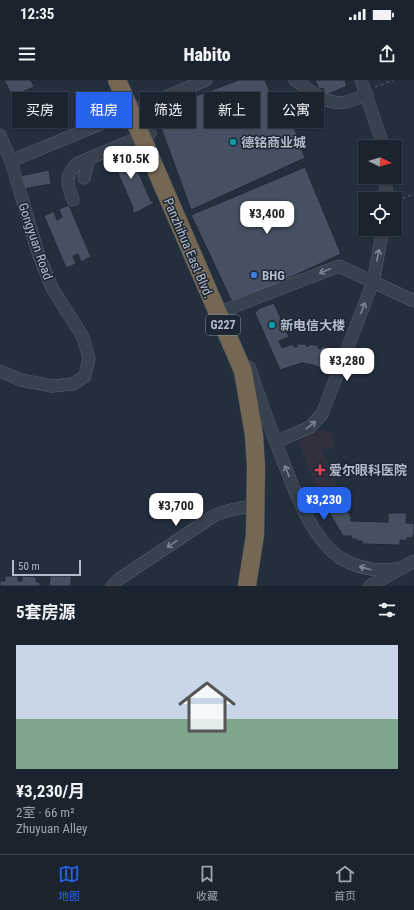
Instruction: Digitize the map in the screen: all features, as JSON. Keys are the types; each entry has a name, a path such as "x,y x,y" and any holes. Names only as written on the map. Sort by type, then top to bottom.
{"highway":[{"name":"Panzhihua East Blvd.","path":"117,80 135,109"},
{"name":"Panzhihua East Blvd.","path":"127,80 135,109 243,371 254,435 256,467 255,536 247,586"},
{"name":"Panzhihua East Blvd.","path":"146,135 225,310 249,367 258,401 264,467 263,535 254,586"}],"street":[{"path":"11,161 135,109 182,84 206,80"},
{"path":"296,80 319,97 332,101 344,102 364,89 381,140"},
{"name":"Gongyuan Road","path":"0,135 11,161 38,254 52,288 83,337 89,358 85,376 73,384 52,386 21,380 0,371"},
{"path":"73,200 68,189 67,182 72,168 89,159 146,135"},
{"path":"84,178 89,159"},
{"path":"276,442 310,427 322,414 373,282 383,236"},
{"path":"225,310 339,266 414,301"},
{"path":"249,367 294,488 308,518 326,545 350,563 366,568 391,570 409,567"},
{"path":"112,586 119,579 215,515 236,508 256,506"},
{"path":"384,586 409,567 414,561"},
{"path":"370,586 409,567"}],"path":[{"path":"364,89 393,80"},
{"path":"402,199 414,194"}],"shaded area":[{"name":"爱尔眼科医院","path":"325,429 326,432 330,432 336,447 326,451 325,447 322,449 339,490 321,498 298,442 307,435"}],"building":[{"path":"4,80 31,80 34,87 22,92 12,92 12,96"},
{"name":"德铭商业城","path":"239,80 265,80 270,92 268,92 268,128 294,128 305,158 191,210 161,128 196,128 196,96 204,93 204,128 260,128 260,92 206,92"},
{"path":"315,80 345,80 347,86 326,95 323,88 319,89"},
{"path":"128,148 151,201 154,202 135,213 132,212 133,208 112,159 109,158 109,156"},
{"path":"305,167 341,254 233,304 191,215"},
{"path":"49,170 51,184 23,189 20,176"},
{"path":"69,205 91,257 81,262 78,254 73,256 76,264 66,268 44,216 54,211 57,220 62,217 59,209"},
{"name":"新电信大楼","path":"274,303 289,337 279,341 282,348 293,344 294,347 297,347 297,344 306,344 306,346 309,346 309,344 319,346 318,348 321,349 321,346 328,348 320,368 302,363 280,370 255,313 260,308"},
{"path":"341,500 351,517 351,521 388,522 388,513 407,513 406,523 414,524 414,535 412,538 407,538 407,541 400,540 400,545 362,544 362,541 351,539 351,536 343,536 327,509"},
{"path":"0,576 1,581 5,581 5,576 18,576 18,581 22,581 22,576 36,577 36,582 40,582 40,586 0,586"},
{"path":"50,576 71,576 71,586 49,586"}],"place":[{"name":"德铭商业城","path":"233,142"},
{"name":"BHG","path":"254,275"},
{"name":"新电信大楼","path":"272,325"},
{"name":"爱尔眼科医院","path":"320,470"}]}
